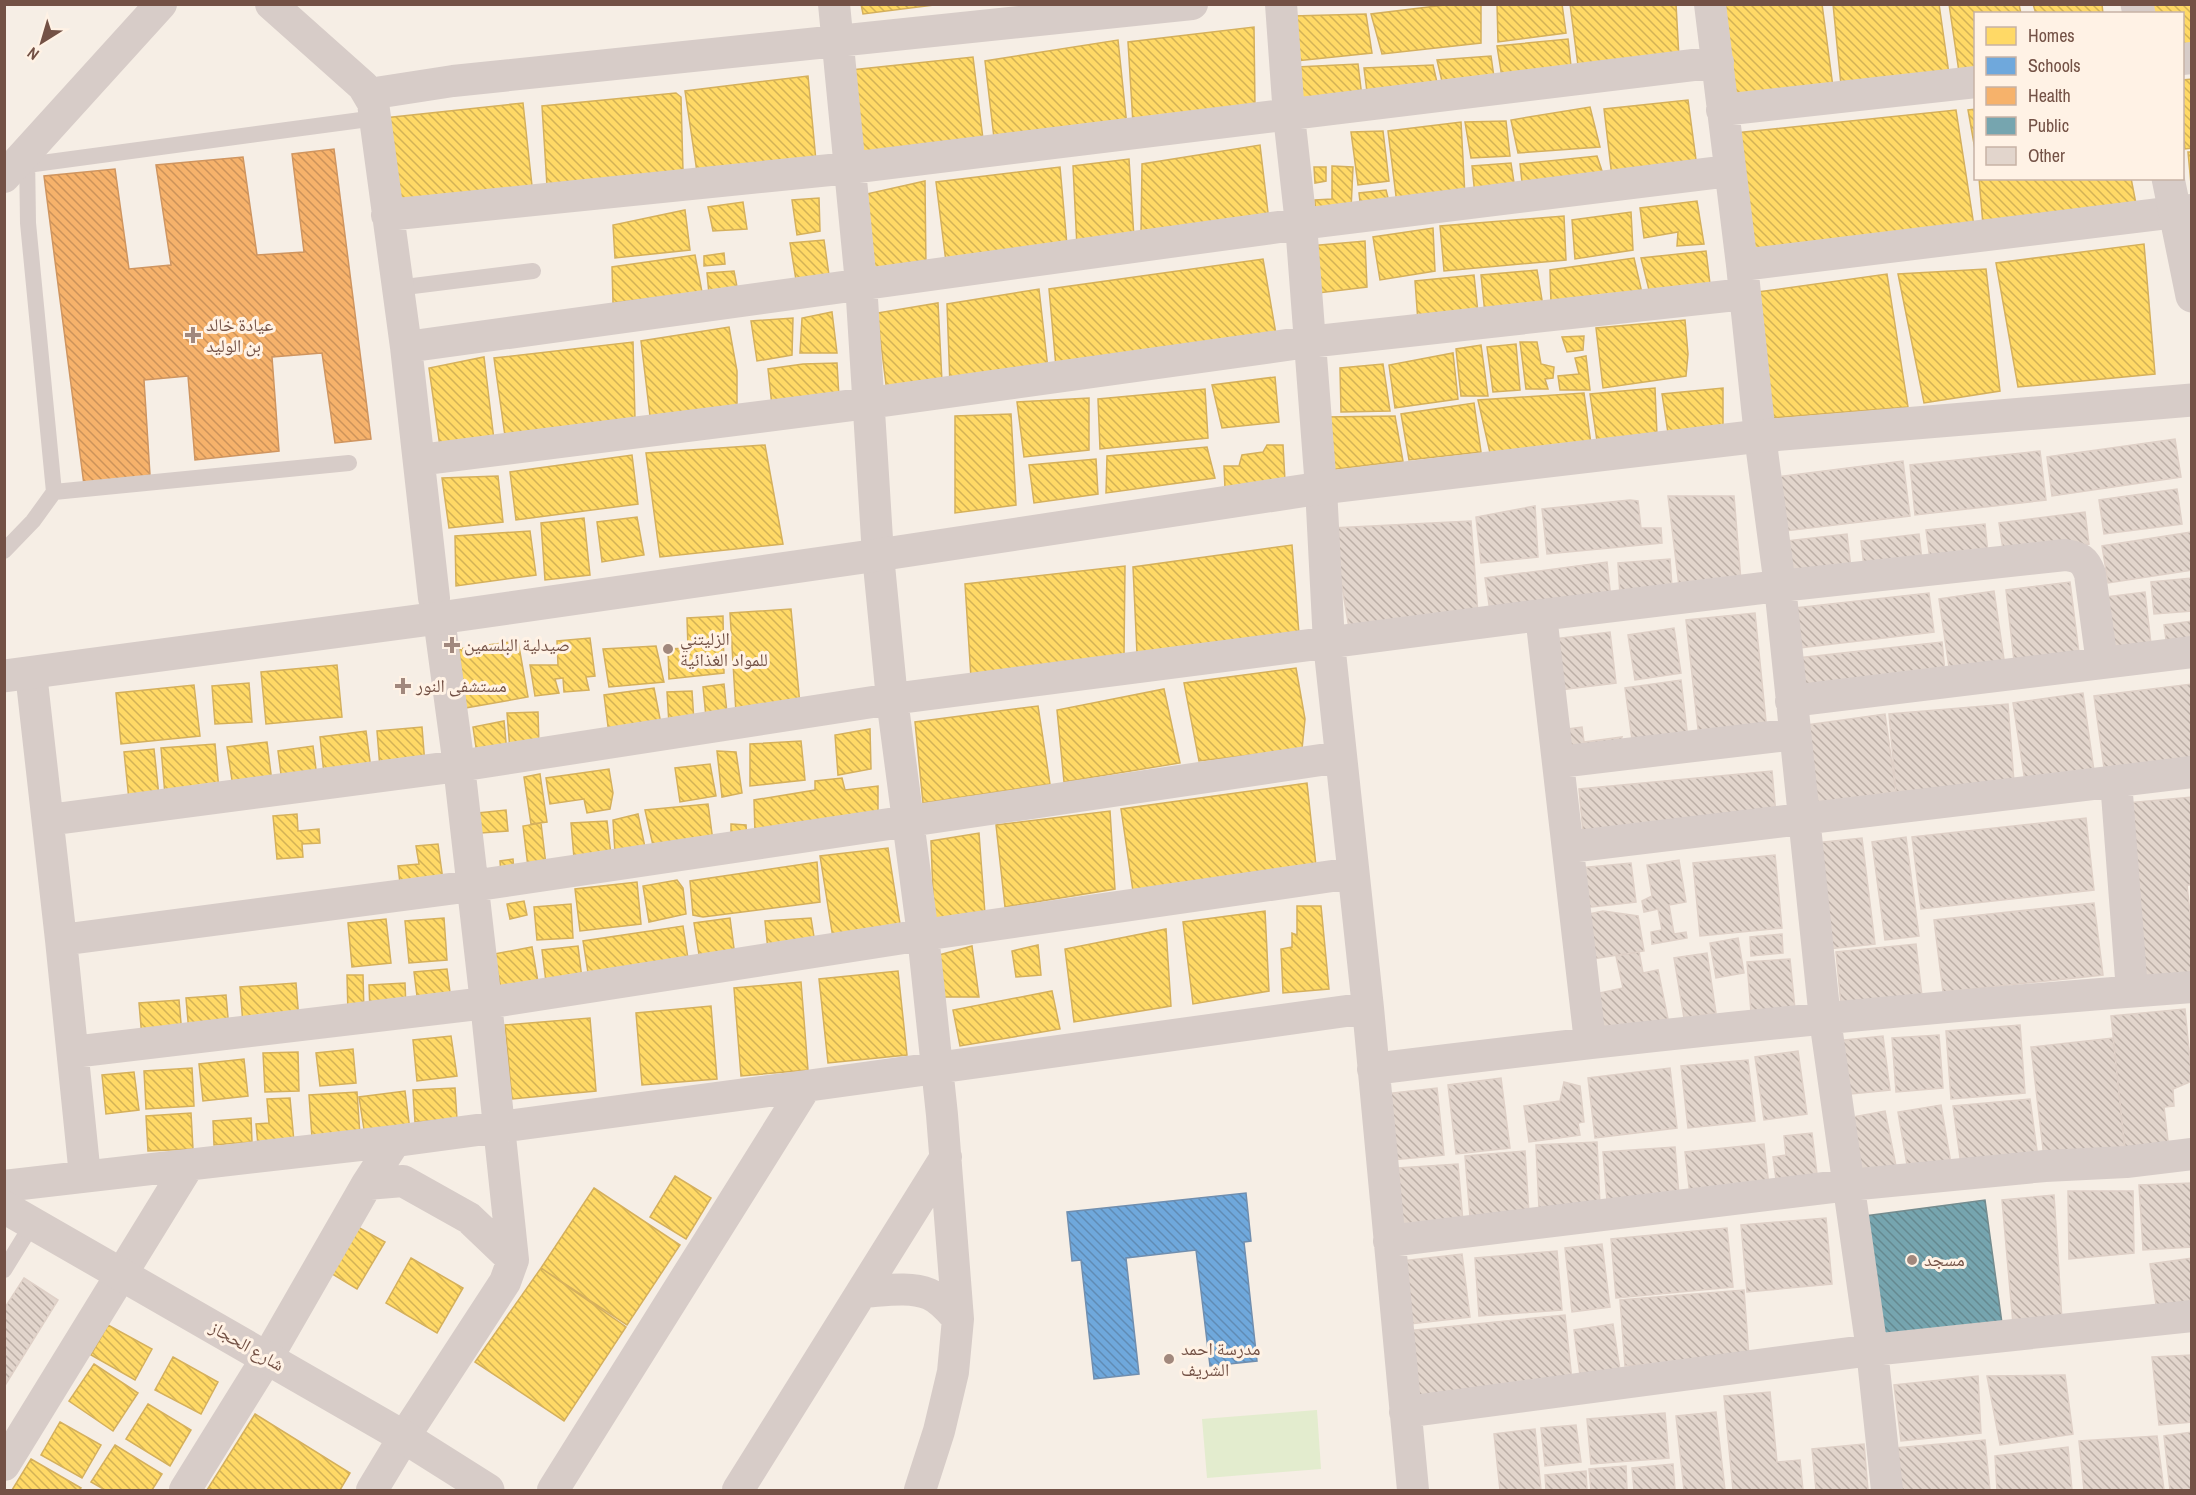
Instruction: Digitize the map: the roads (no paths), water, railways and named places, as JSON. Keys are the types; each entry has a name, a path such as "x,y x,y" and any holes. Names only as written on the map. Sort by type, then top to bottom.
{"street":[{"path":"20,164 161,4"},
{"path":"271,4 363,86 373,106 406,347 436,608 459,766 513,1260 505,1282 404,1437 372,1491"},
{"path":"834,4 861,283 878,555 892,699 923,935 946,1157 958,1319 953,1372 939,1431 920,1491"},
{"path":"373,106 453,81 839,43 1192,4"},
{"path":"1281,4 1289,116 1301,224 1308,342 1321,488 1329,643 1368,1008 1413,1491"},
{"path":"1710,4 1780,586 1825,1019 1872,1350 1887,1491"},
{"path":"387,215 850,168 1718,62"},
{"path":"1722,110 1974,82"},
{"path":"406,347 1301,224 1730,171"},
{"path":"2169,180 2183,211 2192,296"},
{"path":"419,460 868,404 1308,342 1744,279 2183,211"},
{"path":"85,1176 48,820 18,675 436,608 878,555 1321,488 1761,436 2192,400"},
{"path":"48,820 459,766 892,699 1541,615 2065,555 2078,557 2086,563 2090,574 2102,663"},
{"path":"1541,615 1590,1042"},
{"path":"1791,701 2192,652"},
{"path":"1559,762 1795,734"},
{"path":"62,940 472,886 1341,757"},
{"path":"1569,847 2192,772"},
{"path":"2116,781 2132,991"},
{"path":"73,1052 486,1003 923,935 1353,873"},
{"path":"1373,1070 1590,1042 2192,987"},
{"path":"4,1186 395,1141 1368,1008"},
{"path":"553,1491 806,1086"},
{"path":"185,1491 267,1358 367,1184 395,1141"},
{"path":"1389,1241 1850,1185 2045,1166 2148,1160 2192,1154"},
{"path":"738,1491 946,1157"},
{"path":"4,1465 188,1166"},
{"path":"367,1184 403,1181 469,1218 513,1260"},
{"name":"شارع الحجاز","path":"4,1207 404,1437 488,1491"},
{"path":"862,1292 907,1290 928,1294 941,1302 958,1319"},
{"path":"1405,1412 1872,1350 2192,1316"}],"lane":[{"path":"4,551 33,521 54,492 28,223 20,164 373,106"},
{"path":"398,288 533,271"},
{"path":"54,492 349,463"},
{"path":"4,1270 33,1223"}],"place":[{"name":"عيادة خالد بن الوليد","path":"193,335"},
{"name":"صيدلية البلسمين","path":"452,645"},
{"name":"الزليتني للمواد الغذائية","path":"668,649"},
{"name":"مستشفى النور","path":"403,686"},
{"name":"مسجد","path":"1912,1260"},
{"name":"مدرسة احمد الشريف","path":"1169,1359"}]}
